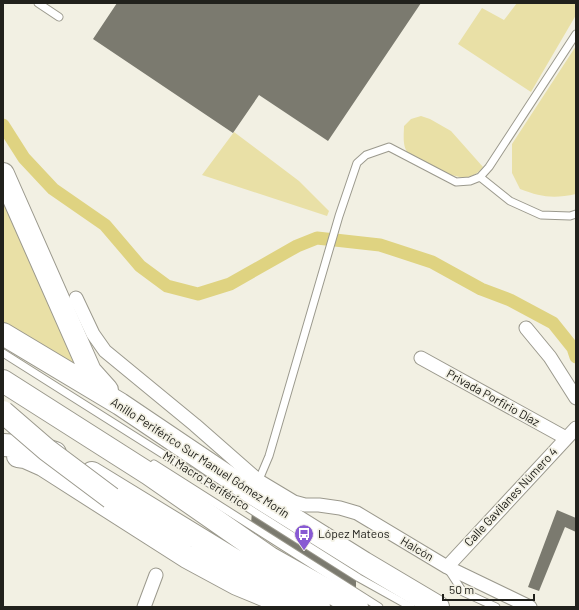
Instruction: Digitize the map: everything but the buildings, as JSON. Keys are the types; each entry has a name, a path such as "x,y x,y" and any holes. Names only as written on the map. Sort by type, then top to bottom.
{"highway":[{"path":"3,174 90,372 120,404"},
{"name":"Anillo Periférico Sur Manuel Gómez Morín","path":"3,334 120,404 202,460 255,487 371,567 438,607"},
{"path":"3,381 149,474 266,568 319,607"},
{"path":"3,398 25,409 266,568 300,607"},
{"path":"3,412 47,450 110,498 196,552 296,607"},
{"path":"3,445 36,447 63,456 266,568 356,607"},
{"path":"3,455 25,457 43,465 187,557 237,584 292,607"}],"street":[{"name":"Halcón","path":"76,298 93,334 105,351 195,425 255,487 305,505 319,504 357,513 446,567 530,607"},
{"path":"526,328 550,357 576,398"},
{"name":"Privada Porfirio Díaz","path":"421,358 566,438"},
{"name":"Calle Gavilanes Número 4","path":"446,567 576,428"},
{"path":"144,607 156,575"}],"lane":[{"path":"38,3 59,17"},
{"path":"255,487 269,456 339,216 357,163 366,155 389,147 456,182 470,181 480,177 576,34"},
{"path":"480,177 510,201 541,215 570,216 576,214"},
{"name":"Mi Macro Periférico","path":"3,353 360,578 411,607"},
{"name":"Mi Macro Periférico","path":"144,458 379,607"},
{"path":"446,567 463,592 496,607"}],"shaded area":[{"path":"517,3 576,3 576,15 531,92 458,44 482,8 504,20"},
{"path":"576,46 576,194 554,197 534,194 520,189 512,173 512,144"},
{"path":"421,116 430,119 451,131 483,167 471,176 457,176 443,172 410,155 406,150 404,143 404,126 411,119"},
{"path":"234,132 299,181 329,211 327,216 202,175"},
{"path":"3,196 81,372 3,323"}],"waterway":[{"path":"3,125 24,158 53,189 105,225 140,266 167,286 198,294 230,284 297,246 317,238 380,245 432,262 481,289 510,300 553,323 573,348 576,357"}],"place":[{"name":"López Mateos","path":"304,551"}]}
